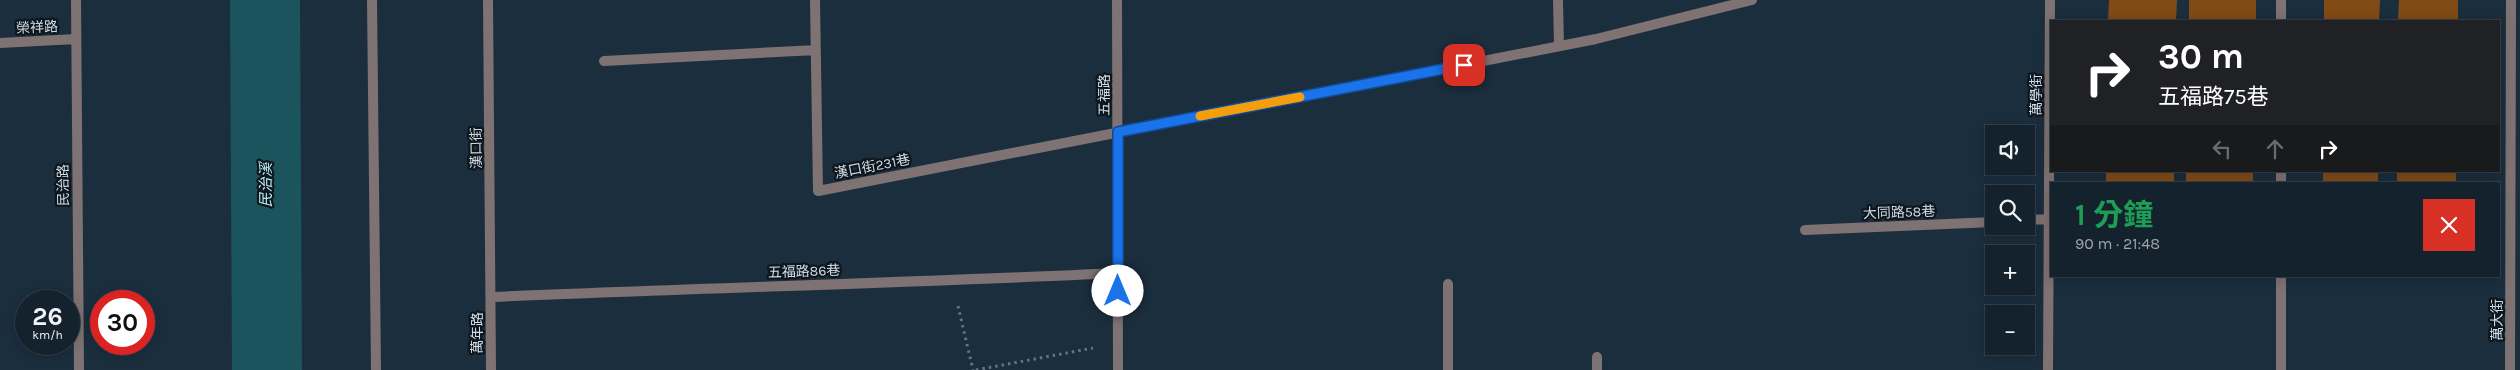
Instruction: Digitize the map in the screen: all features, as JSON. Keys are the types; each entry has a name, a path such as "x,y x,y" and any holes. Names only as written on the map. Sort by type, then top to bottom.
{"street":[{"name":"民治路","path":"76,0 79,370"},
{"path":"372,0 376,370"},
{"name":"漢口街","path":"488,0 491,296"},
{"name":"漢口街231巷","path":"815,0 818,191 1118,132"},
{"name":"五福路","path":"1117,0 1118,370"},
{"path":"1558,0 1560,46"},
{"path":"1118,132 1596,40 1752,0"},
{"name":"萬學街","path":"2048,370 2050,0"},
{"path":"2280,0 2280,20"},
{"name":"萬大街","path":"2510,370 2511,0"},
{"name":"榮祥路","path":"0,43 76,39"},
{"path":"604,62 816,50"},
{"path":"2500,204 2511,204"},
{"path":"2035,220 2050,219"},
{"name":"大同路58巷","path":"1805,230 1985,222"},
{"name":"五福路86巷","path":"491,296 952,281 1118,273"},
{"path":"2281,277 2281,370"},
{"path":"1448,284 1448,370"},
{"name":"萬年路","path":"491,296 491,370"},
{"path":"1597,357 1597,370"}],"path":[{"path":"952,281 974,370 1118,343"}],"building":[{"path":"2109,0 2177,0 2176,20 2108,20"},
{"path":"2189,0 2256,0 2256,20 2189,20"},
{"path":"2324,0 2380,0 2379,20 2324,20"},
{"path":"2399,0 2458,0 2458,20 2398,20"},
{"path":"2106,172 2174,172 2174,182 2106,182"},
{"path":"2186,172 2253,172 2253,182 2186,182"},
{"path":"2323,172 2378,172 2378,182 2323,181"},
{"path":"2397,172 2456,172 2456,181 2397,181"}],"waterway":[{"name":"民治溪","path":"265,0 267,370"}],"slow traffic":[{"path":"1200,116 1300,97"}],"route":[{"path":"1118,291 1118,132 1464,65"}]}
